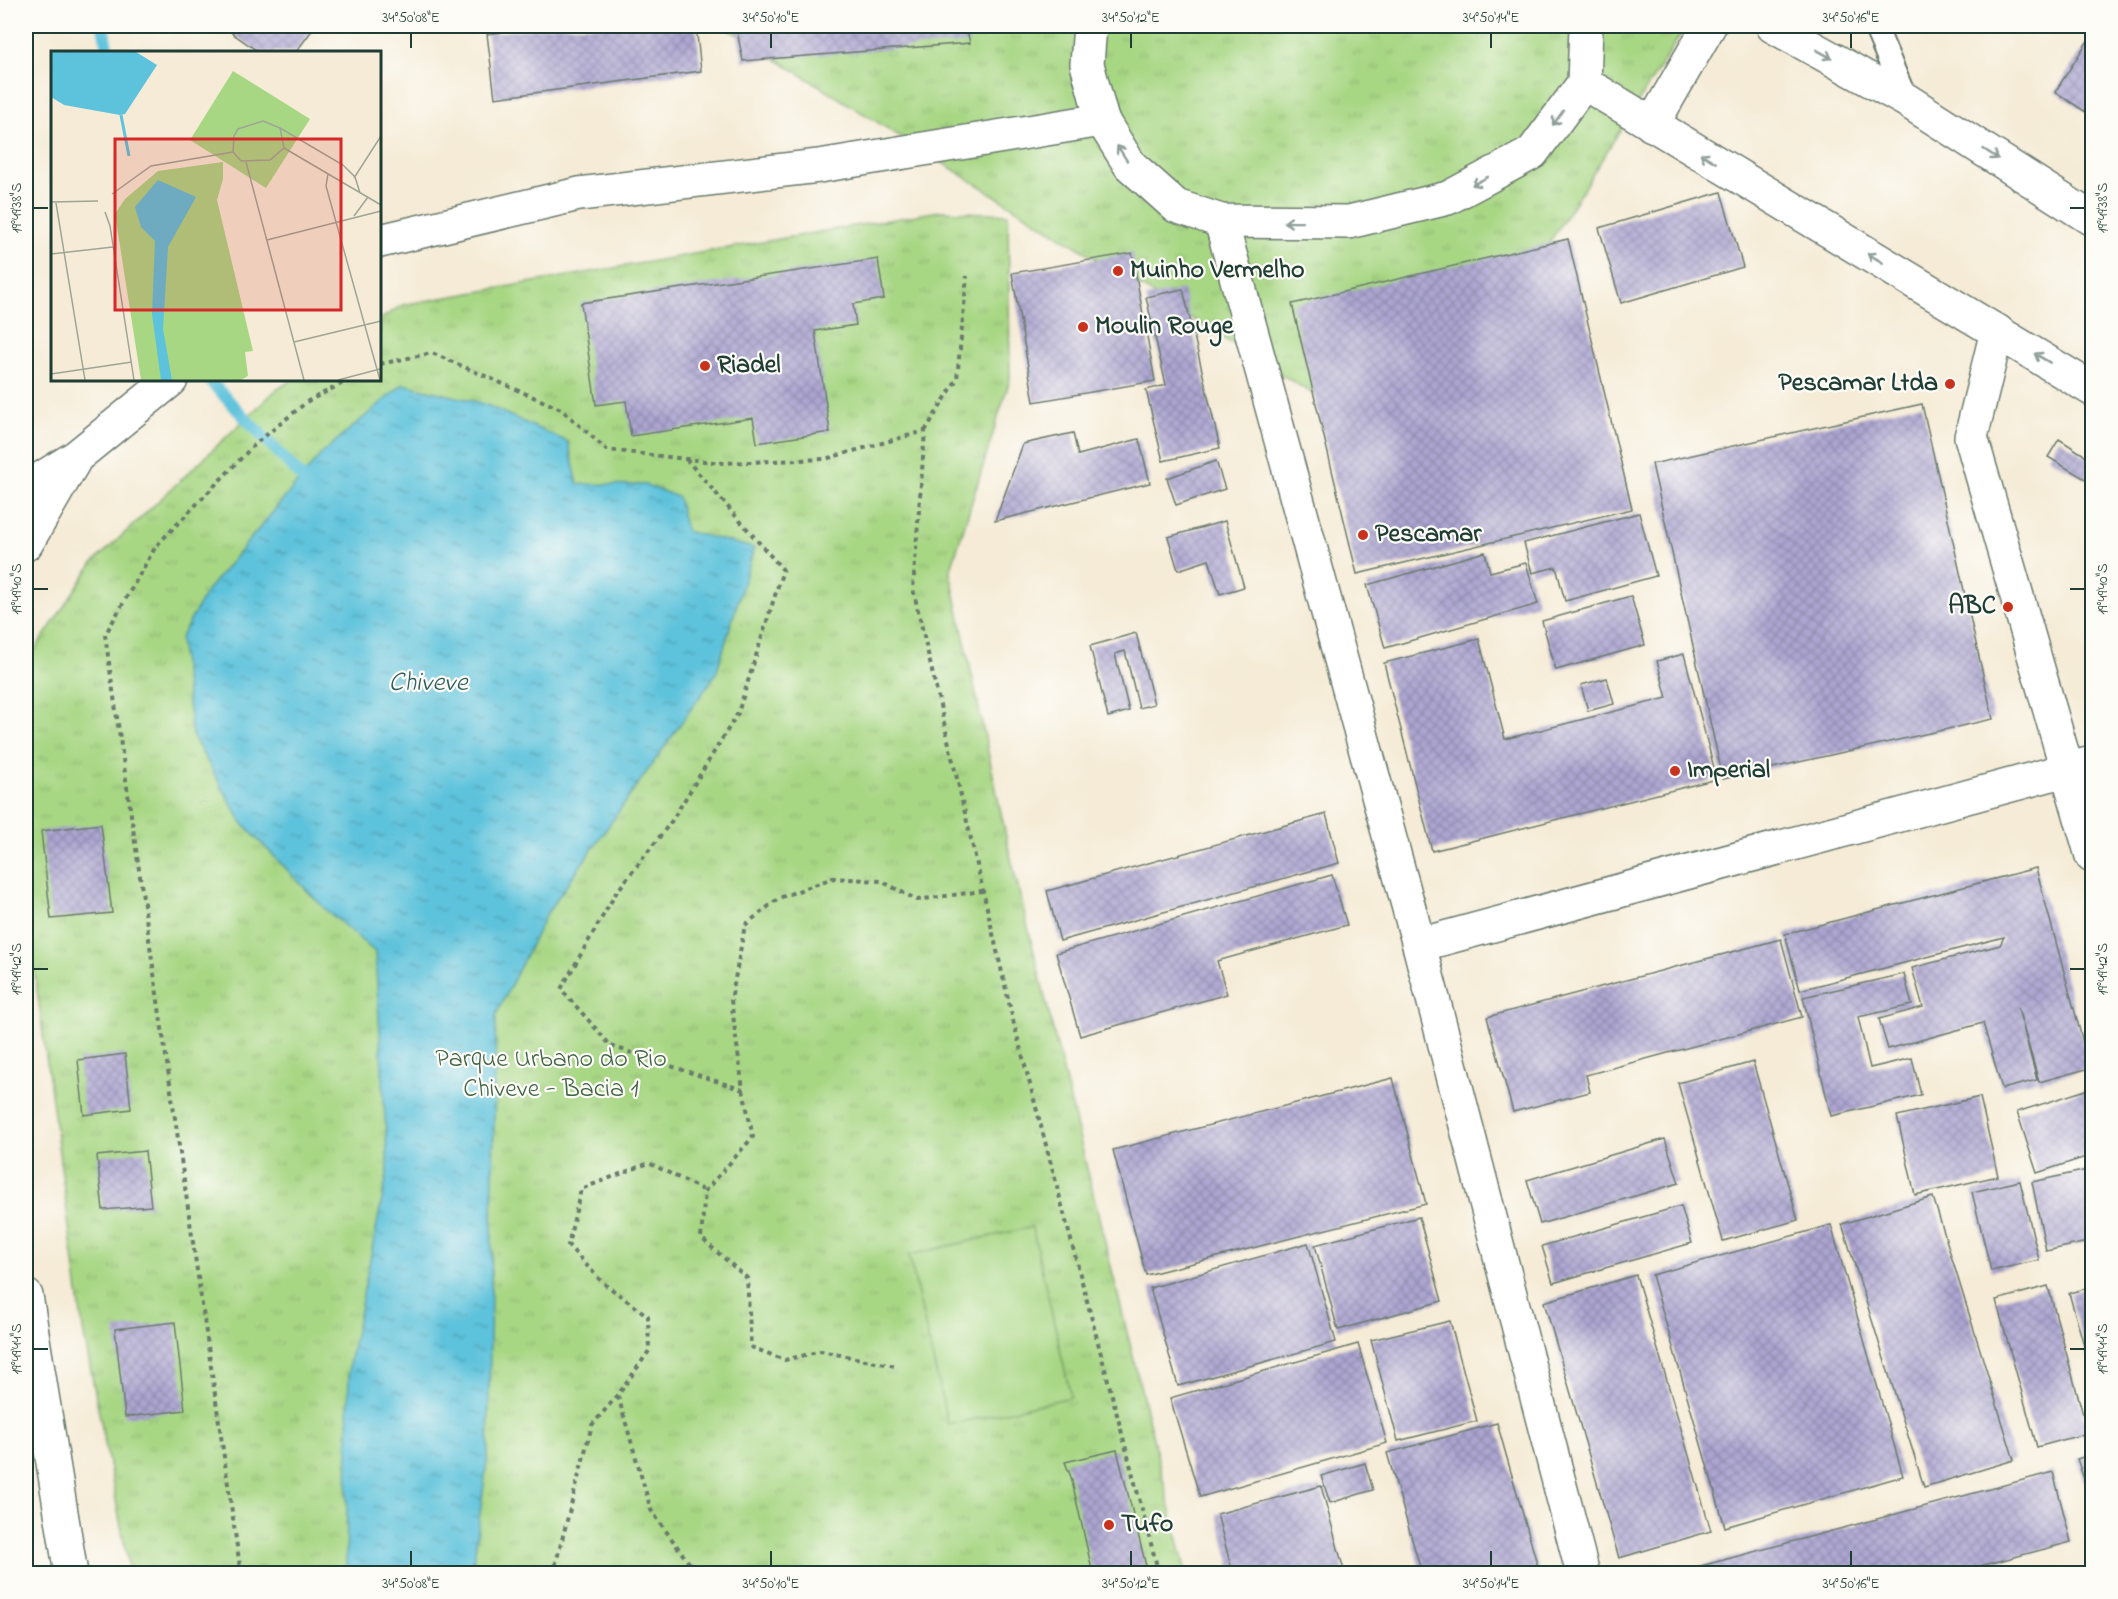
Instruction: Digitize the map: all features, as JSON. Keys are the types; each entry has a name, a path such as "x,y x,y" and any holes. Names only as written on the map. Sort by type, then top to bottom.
{"street":[{"path":"1090,26 1087,64 1102,120 1130,165 1176,206 1221,221 1349,222 1448,198 1532,153 1584,83 1586,26"},
{"path":"1652,124 1709,26"},
{"path":"1773,26 1906,100 2092,219"},
{"path":"1584,83 2092,388"},
{"path":"381,241 579,194 819,166 1102,120"},
{"path":"1221,221 1419,945 1583,1574"},
{"path":"1997,331 1971,437 2080,766 2092,856"},
{"path":"26,488 76,457 170,381"},
{"path":"26,544 76,457"},
{"path":"1419,945 2080,766"},
{"path":"26,1296 71,1574"}],"lane":[{"path":"1875,26 1906,100"}],"path":[{"path":"967,276 957,379 925,431 913,589 1013,1020 1159,1574"},
{"path":"381,364 432,353 561,409 607,450 723,463 825,459 925,431"},
{"path":"240,1574 105,635 156,546 254,445 308,401 347,381"},
{"path":"685,459 783,570 738,713 672,822 616,893 561,988 611,1046 743,1090"},
{"path":"895,1366 821,1352 785,1360 751,1347 747,1278 701,1238 705,1191 753,1137 743,1090 731,1000 745,925 779,897 833,878 881,881 917,900 982,891"},
{"path":"553,1574 592,1425 650,1352 648,1316 602,1282 568,1245 581,1189 650,1163 705,1191"},
{"path":"618,1395 651,1510 693,1570 705,1574"}],"green space":[{"path":"723,26 1686,26 1414,457"},
{"name":"Parque Urbano do Rio Chiveve - Bacia 1","path":"940,211 1008,214 1010,379 950,572 1008,846 1186,1573 130,1573 83,1330 26,908 26,663 93,563 276,390 290,381 381,381 381,319 402,305"},
{"path":"1032,1227 1071,1397 948,1425 909,1255"}],"water":[{"name":"Chiveve","path":"403,384 482,403 568,442 578,484 646,485 678,497 686,531 754,548 716,674 547,913 496,1015 488,1455 472,1573 346,1573 349,1365 388,1169 375,952 324,908 243,824 192,735 180,639 206,592 322,453"}],"building":[{"path":"238,26 307,26 313,29 297,51 258,51 232,33"},
{"path":"554,26 696,26 701,71 495,98 487,34"},
{"path":"736,26 966,26 970,43 743,61"},
{"path":"2087,42 2092,46 2092,116 2055,92"},
{"path":"1721,192 1743,267 1621,303 1599,228"},
{"path":"1568,239 1632,509 1357,574 1292,304"},
{"name":"Moulin Rouge","path":"1132,253 1155,381 1034,402 1012,273"},
{"name":"Riadel","path":"878,259 884,299 853,304 856,325 815,331 830,432 757,443 753,418 631,436 626,401 596,405 581,303"},
{"path":"1183,289 1220,448 1163,461 1146,390 1166,385 1146,297"},
{"path":"1922,404 1993,719 1723,779 1652,464"},
{"path":"1073,433 1078,455 1139,439 1150,483 995,521 1023,444"},
{"path":"2059,439 2092,460 2092,468 2085,479 2048,457"},
{"path":"1216,461 1225,489 1176,505 1167,478"},
{"path":"1639,513 1656,576 1565,601 1556,567 1532,573 1524,543"},
{"path":"1225,521 1244,587 1220,594 1209,560 1178,570 1168,537"},
{"path":"1485,552 1490,572 1526,563 1538,604 1385,648 1367,585"},
{"path":"1631,596 1645,645 1556,670 1542,621"},
{"path":"1136,633 1154,704 1139,708 1125,651 1115,654 1129,711 1108,717 1090,646"},
{"path":"1479,639 1505,739 1667,698 1657,661 1684,654 1717,779 1432,851 1384,663"},
{"path":"1607,678 1614,704 1588,711 1581,685"},
{"path":"1326,814 1339,863 1060,941 1047,891"},
{"path":"101,824 112,913 51,919 41,831"},
{"path":"2036,868 2090,1068 2039,1082 2018,1008 2037,1080 2002,1089 1983,1023 1888,1049 1879,1019 1923,1007 1912,968 2000,945 2004,937 1800,990 1785,934"},
{"path":"1332,875 1347,925 1217,961 1227,994 1080,1036 1056,953"},
{"path":"1781,939 1802,1017 1586,1075 1590,1092 1513,1112 1487,1017"},
{"path":"1904,974 1912,1005 1858,1017 1870,1068 1912,1058 1921,1095 1831,1116 1803,997"},
{"path":"125,1054 131,1109 84,1115 78,1060"},
{"path":"1753,1062 1798,1220 1723,1241 1678,1083"},
{"path":"1393,1078 1426,1204 1146,1275 1113,1150"},
{"path":"2092,1088 2092,1155 2037,1173 2017,1112"},
{"path":"1980,1097 1998,1176 1915,1195 1897,1116"},
{"path":"1665,1139 1679,1183 1540,1224 1527,1180"},
{"path":"145,1151 151,1206 103,1210 97,1156"},
{"path":"2092,1169 2092,1241 2046,1251 2032,1182"},
{"path":"2020,1181 2039,1260 1991,1271 1972,1192"},
{"path":"1933,1197 2014,1460 1924,1487 1842,1224"},
{"path":"1681,1206 1692,1243 1553,1283 1542,1246"},
{"path":"1419,1217 1442,1301 1338,1330 1315,1245"},
{"path":"1831,1225 1903,1476 1725,1527 1652,1275"},
{"path":"1308,1243 1336,1342 1178,1386 1150,1288"},
{"path":"1636,1275 1711,1531 1619,1558 1544,1302"},
{"path":"2048,1286 2088,1433 2037,1447 1996,1300"},
{"path":"2092,1287 2092,1355 2087,1356 2069,1293"},
{"path":"1450,1321 1477,1421 1398,1441 1371,1340"},
{"path":"175,1322 185,1410 125,1417 115,1329"},
{"path":"1358,1344 1387,1443 1200,1497 1170,1398"},
{"path":"1497,1423 1540,1574 1422,1574 1387,1453"},
{"name":"Tufo","path":"1117,1450 1148,1574 1093,1574 1071,1477 1065,1462"},
{"path":"2092,1454 2092,1502 2077,1459"},
{"path":"1365,1463 1373,1490 1330,1503 1321,1476"},
{"path":"2053,1472 2071,1542 1950,1574 1671,1574"},
{"path":"1321,1486 1345,1574 1233,1574 1217,1514"}],"waterway":[{"path":"103,26 108,51"},
{"path":"210,381 312,488"}],"place":[{"name":"Muinho Vermelho","path":"1118,271"},
{"name":"Moulin Rouge","path":"1083,327"},
{"name":"Riadel","path":"705,366"},
{"name":"Pescamar Ltda","path":"1950,384"},
{"name":"Pescamar","path":"1363,535"},
{"name":"ABC","path":"2008,607"},
{"name":"Imperial","path":"1675,771"},
{"name":"Tufo","path":"1109,1525"}]}
